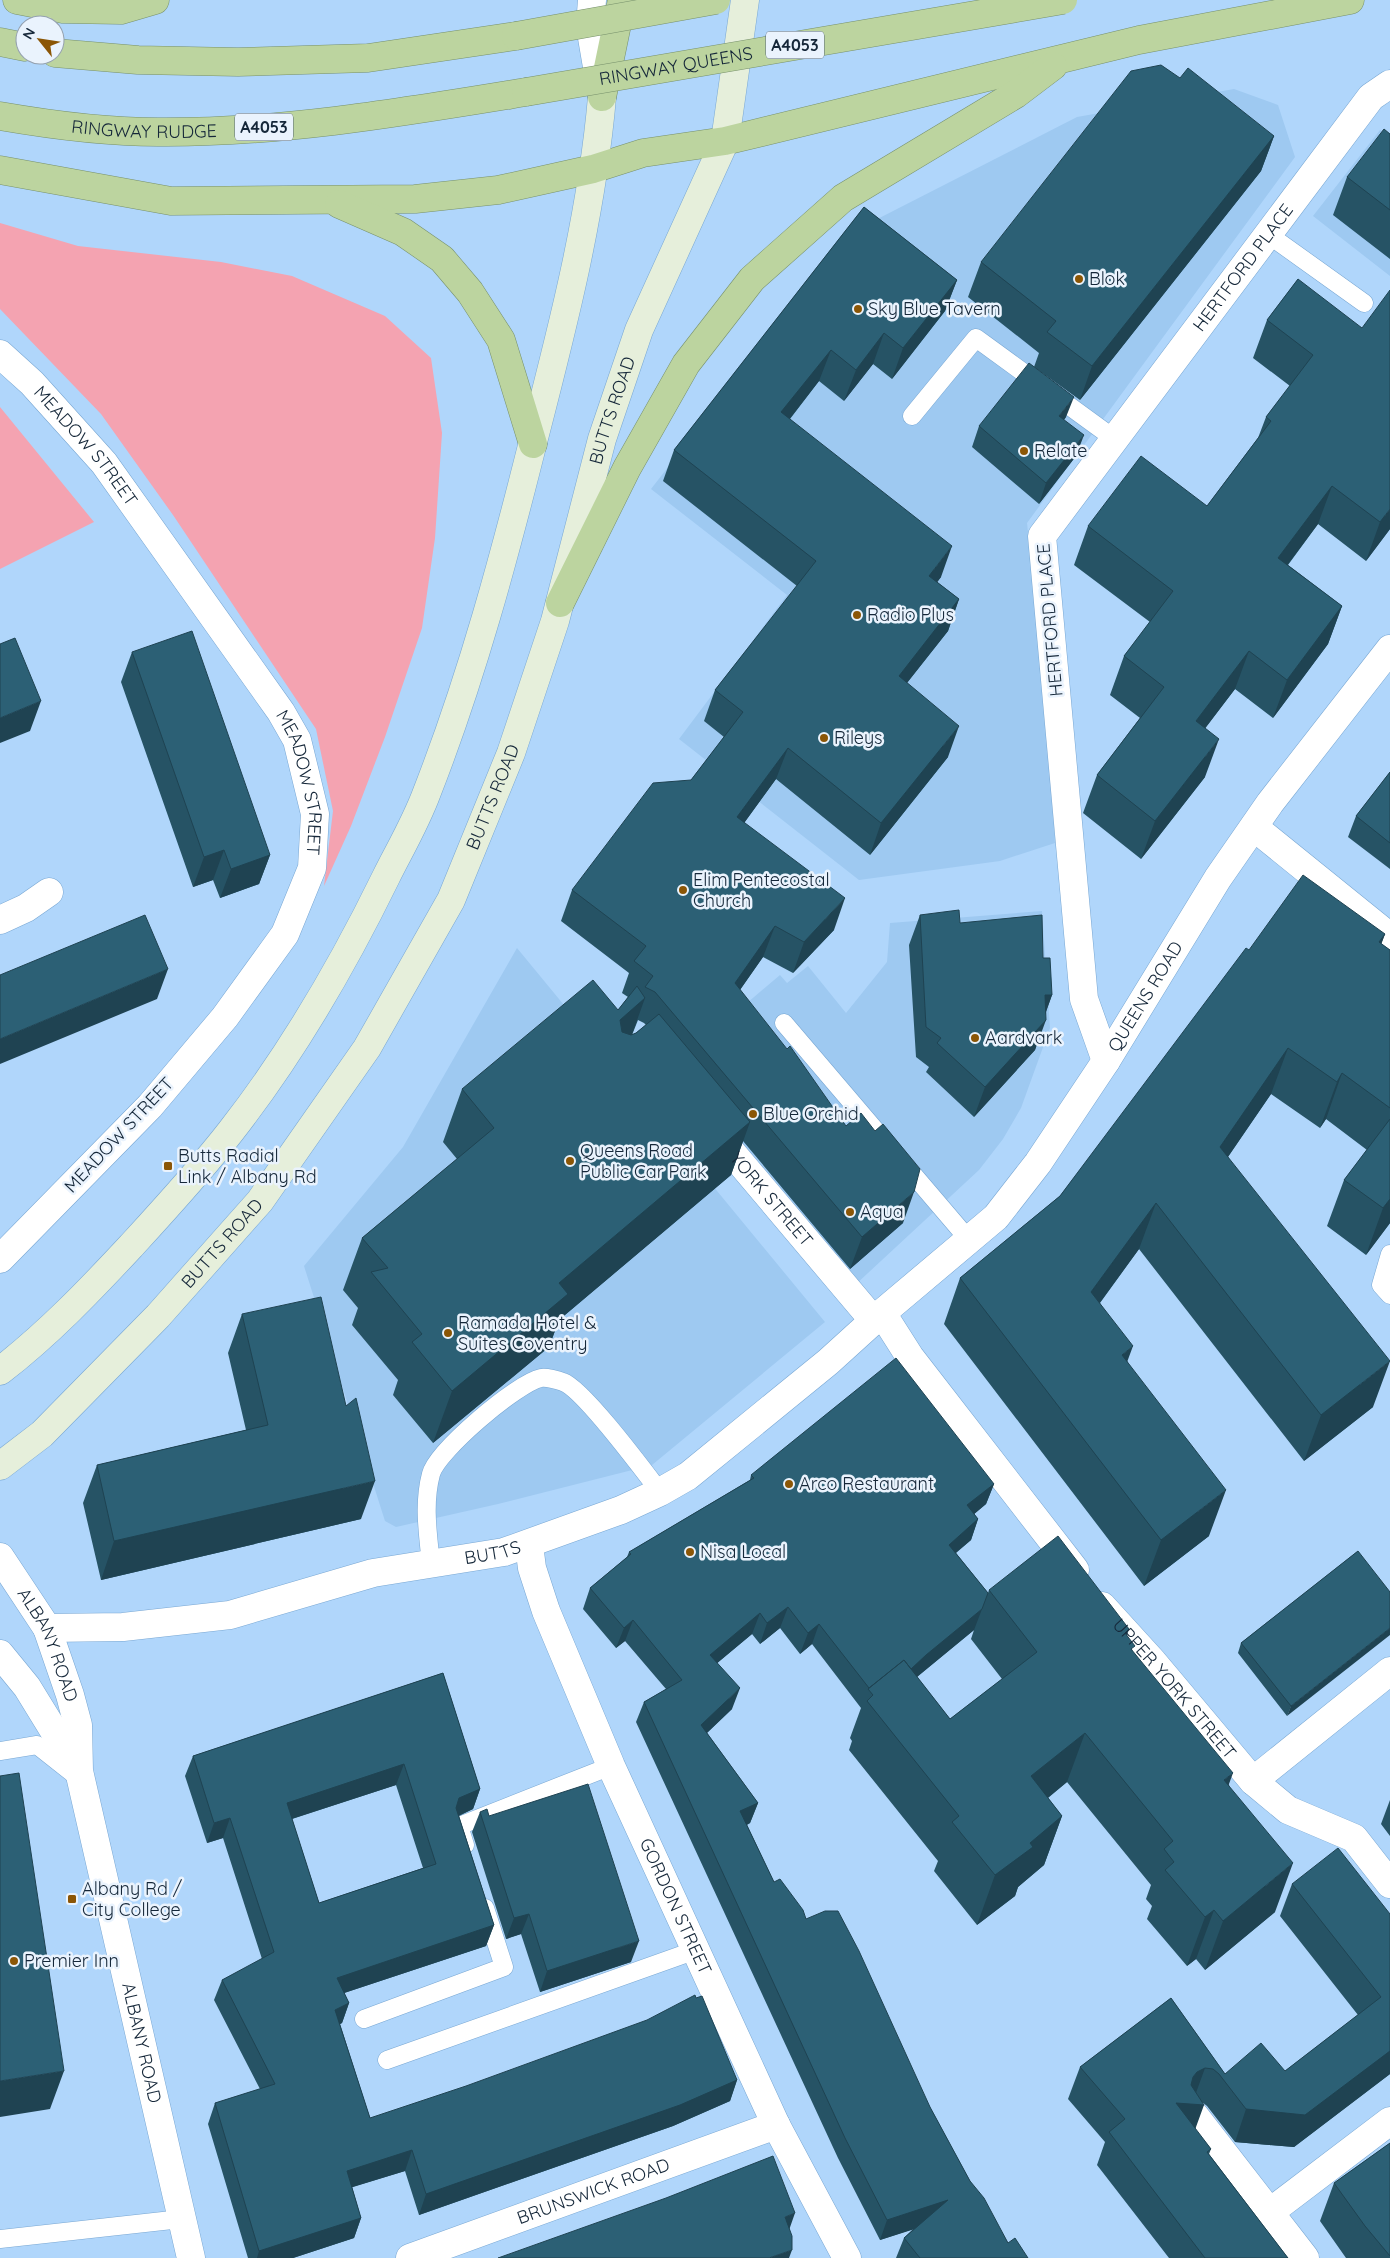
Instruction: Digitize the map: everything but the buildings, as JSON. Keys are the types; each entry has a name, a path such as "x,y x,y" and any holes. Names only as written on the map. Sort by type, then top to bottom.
{"highway":[{"path":"17,0 63,9 121,10 154,0"},
{"path":"602,97 622,0"},
{"path":"65,54 138,60 238,62 368,58 516,36 716,0"},
{"name":"RINGWAY QUEENS","path":"526,92 1063,0"},
{"path":"0,170 171,202 414,199 498,190 593,169 643,153 725,140 1139,40 1350,0"},
{"path":"0,42 15,45"},
{"path":"560,603 627,468 686,364 752,279 843,198 1016,94 1060,60"},
{"name":"RINGWAY RUDGE","path":"0,116 56,126 158,132 259,128 372,117 526,92"},
{"path":"333,201 403,232 442,259 470,292 501,340 533,444"}],"main road":[{"name":"BUTTS ROAD","path":"0,1466 42,1434 151,1323 260,1201 367,1048 451,900 511,753 560,603 602,439 639,330 725,140 745,0"},
{"path":"0,1371 26,1350 97,1283 160,1215 232,1130 304,1026 353,944 426,796 473,666 505,557 568,306 580,250 602,97"}],"street":[{"path":"592,0 590,26 602,97"},
{"name":"HERTFORD PLACE","path":"1106,1061 1084,999 1042,536 1372,97 1390,84"},
{"name":"MEADOW STREET","path":"0,354 32,383 104,463 281,712 297,740 316,814 312,868 285,934 225,1018 150,1106 0,1259"},
{"name":"QUEENS ROAD","path":"878,1317 996,1217 1038,1163 1106,1061 1218,878 1254,827 1390,649"},
{"path":"1254,827 1390,937"},
{"path":"0,920 26,908 49,892"},
{"name":"YORK STREET","path":"696,1109 878,1317"},
{"name":"BUTTS","path":"47,1628 123,1627 230,1615 374,1573 504,1552 529,1545 621,1510 660,1492 695,1470 828,1362 878,1317"},
{"name":"UPPER YORK STREET","path":"878,1317 1108,1614 1153,1662 1252,1781 1288,1810 1354,1838 1390,1884"},
{"name":"GORDON STREET","path":"529,1545 532,1568 546,1611 611,1766 776,2125 847,2258"},
{"name":"ALBANY ROAD","path":"0,1557 47,1628 70,1695 78,1725 80,1775 191,2258"},
{"name":"ALBANY ROAD","path":"0,1654 27,1687 80,1775"},
{"path":"1252,1781 1390,1671"},
{"path":"1195,2116 1305,2258"},
{"path":"1270,2212 1390,2120"},
{"name":"BRUNSWICK ROAD","path":"418,2257 776,2125"}],"lane":[{"path":"1269,235 1364,303"},
{"path":"912,416 976,338 1116,440"},
{"path":"784,1023 969,1240"},
{"path":"1390,1254 1381,1285 1390,1295"},
{"path":"431,1564 426,1510 431,1472 457,1438 510,1394 541,1378 565,1382 595,1411 660,1492"},
{"path":"0,1750 37,1746 80,1775"},
{"path":"471,1864 459,1826 611,1766"},
{"path":"364,2019 504,1967 480,1892"},
{"path":"387,2060 696,1950"},
{"path":"0,2239 181,2219"}],"shaded area":[{"path":"1234,89 1278,105 1295,157 1027,523 1048,713 1055,843 1000,861 859,880 679,739 787,595 651,489 850,233 1077,117"},
{"path":"1380,130 1390,137 1390,276 1313,216"},
{"path":"0,223 78,246 221,262 292,276 385,316 431,358 442,433 435,538 422,628 385,737 351,826 324,886 333,811 316,729 173,515 101,414 0,309"},
{"path":"0,407 94,522 0,569"},
{"path":"1042,911 1050,1028 1021,1108 1003,1139 979,1170 854,1286 673,1066 780,975 787,983 808,966 846,1013 887,962 890,923"},
{"path":"517,948 825,1322 652,1465 498,1504 396,1527 385,1521 304,1266 403,1147"}],"place":[{"name":"Blok","path":"1079,279"},
{"name":"Sky Blue Tavern","path":"858,309"},
{"name":"Relate","path":"1024,451"},
{"name":"Radio Plus","path":"857,615"},
{"name":"Rileys","path":"824,738"},
{"name":"Elim Pentecostal Church","path":"683,890"},
{"name":"Aardvark","path":"975,1038"},
{"name":"Blue Orchid","path":"753,1114"},
{"name":"Queens Road Public Car Park","path":"570,1161"},
{"name":"Butts Radial Link / Albany Rd","path":"168,1166"},
{"name":"Aqua","path":"850,1212"},
{"name":"Ramada Hotel & Suites Coventry","path":"448,1333"},
{"name":"Arco Restaurant","path":"789,1484"},
{"name":"Nisa Local","path":"690,1552"},
{"name":"Albany Rd / City College","path":"72,1899"},
{"name":"Premier Inn","path":"14,1961"}]}
